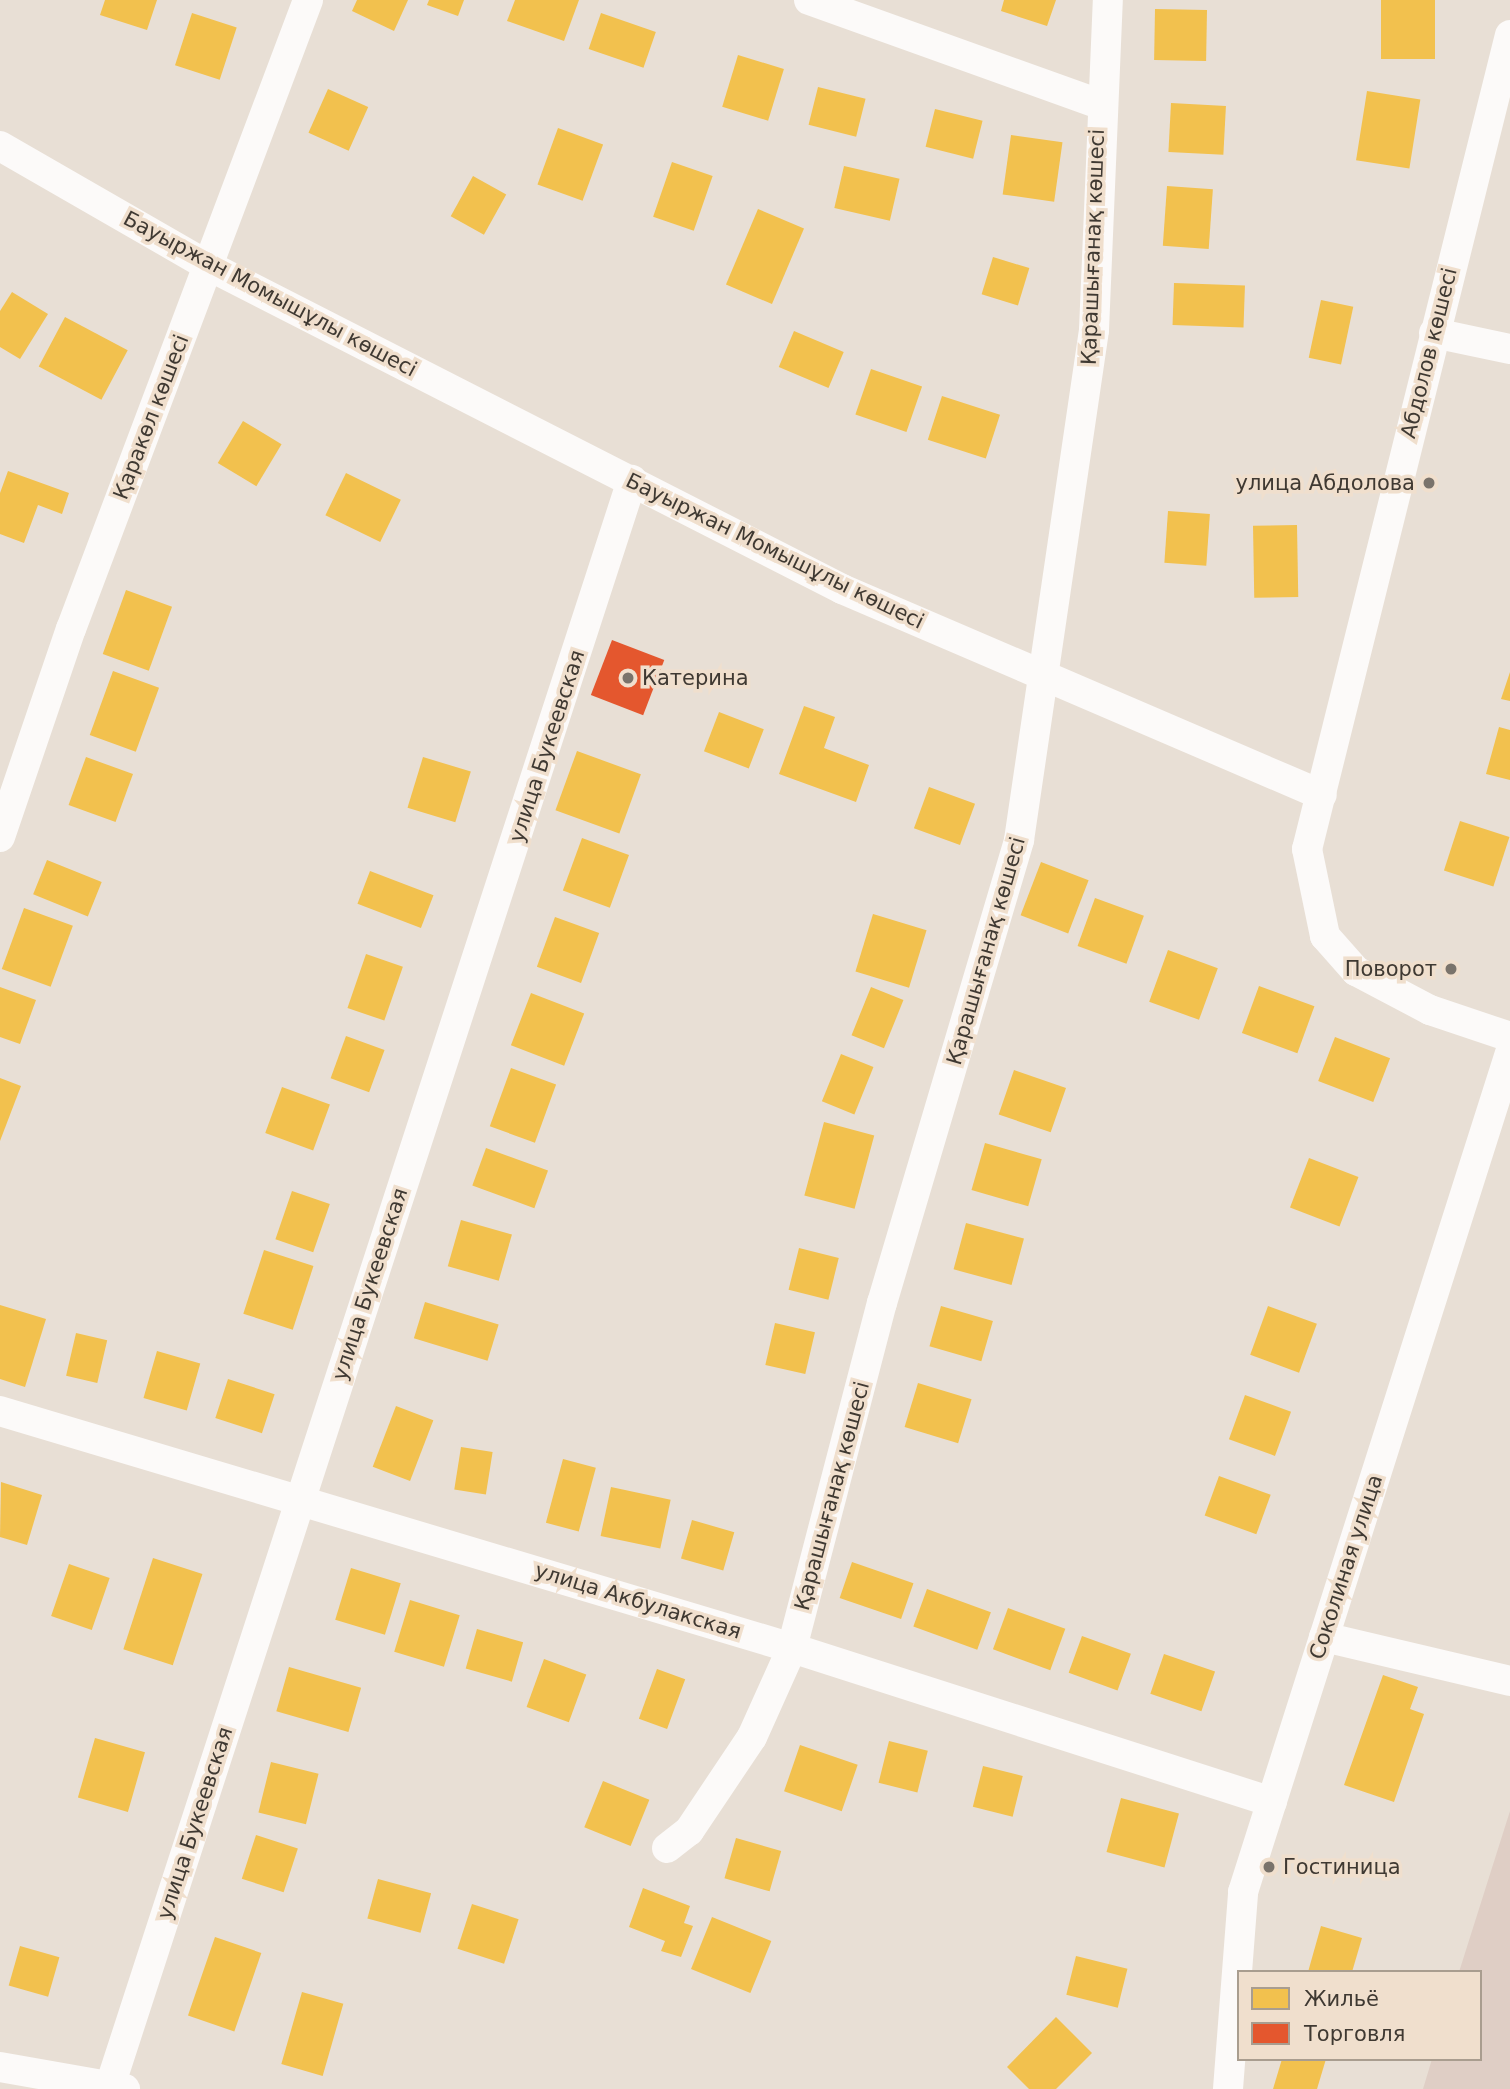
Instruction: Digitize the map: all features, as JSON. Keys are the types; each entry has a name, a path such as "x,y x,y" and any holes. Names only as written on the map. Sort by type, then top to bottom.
{"street":[{"name":"Қаракөл көшесі","path":"0,837 71,628 308,0"},
{"path":"809,0 1099,104"},
{"name":"Қарашығанақ көшесі","path":"667,1848 689,1831 752,1737 792,1648 882,1303 1019,840 1048,680 1094,330 1099,104 1108,0"},
{"name":"Абдолов көшесі","path":"1322,795 1434,333 1510,35"},
{"name":"Бауыржан Момышұлы көшесі","path":"0,146 209,266 842,589 1048,680 1322,795"},
{"path":"1434,333 1510,349"},
{"name":"улица Букеевская","path":"115,2087 300,1498 632,480"},
{"path":"1322,795 1307,849 1325,936 1356,971 1430,1010 1510,1037"},
{"name":"Соколиная улица","path":"1237,1970 1243,1892 1510,1054"},
{"name":"улица Акбулакская","path":"0,1411 300,1498 792,1648 1272,1802"},
{"path":"1324,1637 1510,1682"},
{"name":"Соколиная улица","path":"1228,2089 1237,1971"},
{"path":"0,2067 115,2087"}],"shaded area":[{"path":"1510,1811 1510,2089 1423,2089 1431,2061 1482,2061 1482,1970 1460,1970"}],"building: Жильё":[{"path":"105,0 157,0 147,30 100,15"},
{"path":"357,0 408,0 394,31 352,11"},
{"path":"429,0 464,0 458,16 427,5"},
{"path":"515,0 579,0 564,41 507,21"},
{"path":"1004,0 1056,0 1047,26 1001,11"},
{"path":"1381,0 1435,0 1435,59 1381,59"},
{"path":"1155,9 1207,10 1206,61 1154,60"},
{"path":"192,13 237,28 220,80 175,65"},
{"path":"601,13 656,32 643,68 589,49"},
{"path":"738,55 784,69 768,121 722,107"},
{"path":"818,87 866,99 856,137 809,125"},
{"path":"328,89 368,107 349,151 308,133"},
{"path":"1367,91 1420,99 1409,169 1356,160"},
{"path":"1171,103 1226,106 1223,155 1168,152"},
{"path":"935,109 983,121 973,159 926,147"},
{"path":"558,128 603,144 583,201 537,184"},
{"path":"1011,135 1062,142 1054,202 1003,194"},
{"path":"672,162 713,176 694,231 653,217"},
{"path":"844,166 900,179 890,221 834,208"},
{"path":"473,176 506,194 484,235 451,216"},
{"path":"1167,186 1213,189 1209,249 1163,246"},
{"path":"758,209 804,229 772,304 726,284"},
{"path":"993,257 1029,268 1018,305 982,294"},
{"path":"1174,283 1245,285 1243,327 1173,325"},
{"path":"12,292 48,314 20,359 0,347 0,311"},
{"path":"1321,300 1353,307 1341,365 1309,358"},
{"path":"65,317 128,350 101,400 39,366"},
{"path":"794,331 844,352 828,388 779,367"},
{"path":"871,369 922,387 906,432 855,414"},
{"path":"942,396 1000,415 986,459 928,440"},
{"path":"243,421 282,444 256,486 218,463"},
{"path":"8,471 69,493 62,514 38,505 24,543 0,534 0,493"},
{"path":"346,473 401,500 380,542 325,515"},
{"path":"1168,511 1210,514 1206,566 1164,563"},
{"path":"1297,525 1298,597 1254,598 1253,526"},
{"path":"126,590 172,607 149,671 103,654"},
{"path":"113,671 159,688 136,752 90,735"},
{"path":"1510,672 1510,701 1501,699"},
{"path":"804,706 835,717 824,748 869,765 856,802 779,774"},
{"path":"719,712 764,729 749,768 704,751"},
{"path":"1499,727 1510,730 1510,780 1486,774"},
{"path":"577,751 641,774 619,833 555,810"},
{"path":"86,757 133,774 116,822 69,805"},
{"path":"423,757 471,772 455,822 408,808"},
{"path":"929,787 975,804 960,845 914,828"},
{"path":"1460,821 1509,837 1493,887 1444,870"},
{"path":"582,838 629,855 610,908 563,891"},
{"path":"47,860 102,882 88,916 33,894"},
{"path":"1041,862 1089,880 1068,933 1021,915"},
{"path":"370,871 433,895 421,928 357,904"},
{"path":"1095,898 1144,916 1126,964 1078,946"},
{"path":"24,908 73,926 51,987 2,969"},
{"path":"873,914 927,930 909,988 855,971"},
{"path":"555,917 599,933 581,983 537,967"},
{"path":"1168,950 1218,968 1199,1020 1149,1002"},
{"path":"366,954 403,967 384,1021 347,1008"},
{"path":"1259,986 1314,1006 1297,1053 1242,1033"},
{"path":"0,987 36,1000 20,1044 0,1037"},
{"path":"871,987 903,1000 884,1048 852,1035"},
{"path":"531,993 584,1013 564,1066 511,1045"},
{"path":"346,1036 385,1050 369,1092 331,1078"},
{"path":"1335,1037 1390,1058 1373,1102 1318,1081"},
{"path":"841,1054 873,1067 854,1114 822,1101"},
{"path":"511,1068 556,1084 535,1143 490,1126"},
{"path":"1014,1070 1066,1088 1051,1132 999,1114"},
{"path":"0,1078 21,1086 0,1141"},
{"path":"282,1087 330,1104 313,1150 265,1133"},
{"path":"824,1122 874,1135 855,1209 804,1195"},
{"path":"985,1143 1042,1159 1028,1206 971,1190"},
{"path":"486,1148 548,1171 534,1208 472,1186"},
{"path":"1309,1158 1358,1177 1339,1226 1290,1207"},
{"path":"292,1191 330,1204 313,1252 275,1239"},
{"path":"461,1220 512,1235 499,1281 448,1266"},
{"path":"966,1223 1024,1239 1012,1285 954,1269"},
{"path":"799,1248 839,1258 828,1300 789,1290"},
{"path":"264,1250 313,1266 293,1330 243,1314"},
{"path":"425,1302 499,1325 488,1361 414,1338"},
{"path":"0,1305 46,1319 25,1387 0,1379"},
{"path":"941,1306 993,1321 981,1361 929,1346"},
{"path":"1268,1306 1317,1324 1299,1373 1250,1355"},
{"path":"775,1323 815,1332 805,1374 765,1365"},
{"path":"76,1333 107,1340 97,1383 66,1376"},
{"path":"157,1351 200,1363 187,1411 143,1398"},
{"path":"228,1379 275,1394 262,1433 215,1418"},
{"path":"918,1383 972,1399 958,1443 905,1427"},
{"path":"1245,1395 1291,1412 1275,1456 1229,1439"},
{"path":"396,1406 433,1420 410,1481 373,1467"},
{"path":"461,1447 493,1452 486,1494 454,1489"},
{"path":"563,1459 596,1468 579,1532 546,1523"},
{"path":"1219,1476 1271,1495 1256,1534 1205,1515"},
{"path":"1,1482 42,1495 27,1545 0,1537"},
{"path":"611,1487 671,1500 660,1549 601,1536"},
{"path":"692,1520 734,1532 723,1571 681,1558"},
{"path":"153,1558 202,1574 173,1665 123,1649"},
{"path":"852,1562 913,1583 901,1619 840,1598"},
{"path":"69,1564 110,1578 92,1630 51,1616"},
{"path":"351,1568 401,1583 385,1635 335,1620"},
{"path":"927,1589 991,1612 977,1650 913,1627"},
{"path":"410,1600 460,1615 444,1667 394,1652"},
{"path":"1008,1608 1065,1629 1050,1670 993,1649"},
{"path":"477,1629 523,1642 512,1682 466,1668"},
{"path":"1082,1636 1131,1654 1118,1690 1069,1673"},
{"path":"1164,1654 1215,1672 1201,1711 1150,1694"},
{"path":"544,1659 586,1674 569,1722 527,1707"},
{"path":"289,1667 361,1688 348,1732 276,1711"},
{"path":"657,1669 685,1679 667,1729 639,1719"},
{"path":"1383,1675 1418,1687 1410,1709 1424,1714 1394,1802 1344,1785"},
{"path":"95,1738 145,1752 128,1812 78,1798"},
{"path":"889,1741 928,1751 917,1792 879,1783"},
{"path":"800,1745 858,1765 842,1811 784,1791"},
{"path":"271,1762 319,1774 306,1824 258,1812"},
{"path":"983,1766 1023,1776 1013,1817 973,1807"},
{"path":"603,1781 649,1800 631,1846 584,1827"},
{"path":"1121,1798 1179,1814 1164,1868 1107,1852"},
{"path":"256,1835 298,1849 284,1892 242,1879"},
{"path":"736,1838 781,1851 770,1891 724,1878"},
{"path":"378,1879 431,1893 421,1933 367,1919"},
{"path":"643,1888 690,1906 684,1923 693,1926 681,1957 661,1951 665,1941 629,1927"},
{"path":"472,1904 519,1919 504,1964 457,1949"},
{"path":"712,1917 771,1941 750,1993 691,1969"},
{"path":"1321,1926 1362,1938 1353,1970 1309,1970"},
{"path":"215,1937 261,1953 234,2031 188,2015"},
{"path":"20,1946 59,1957 48,1997 9,1985"},
{"path":"1076,1956 1127,1969 1118,2008 1066,1995"},
{"path":"302,1992 343,2004 323,2076 281,2064"},
{"path":"1056,2017 1092,2053 1056,2089 1029,2089 1007,2067"},
{"path":"1281,2061 1325,2061 1317,2089 1273,2089"}],"building: Торговля":[{"name":"Катерина","path":"612,640 664,660 643,715 591,695"}],"place":[{"name":"улица Абдолова","path":"1429,483"},
{"name":"Катерина","path":"628,678"},
{"name":"Поворот","path":"1451,969"},
{"name":"Гостиница","path":"1269,1867"}]}
